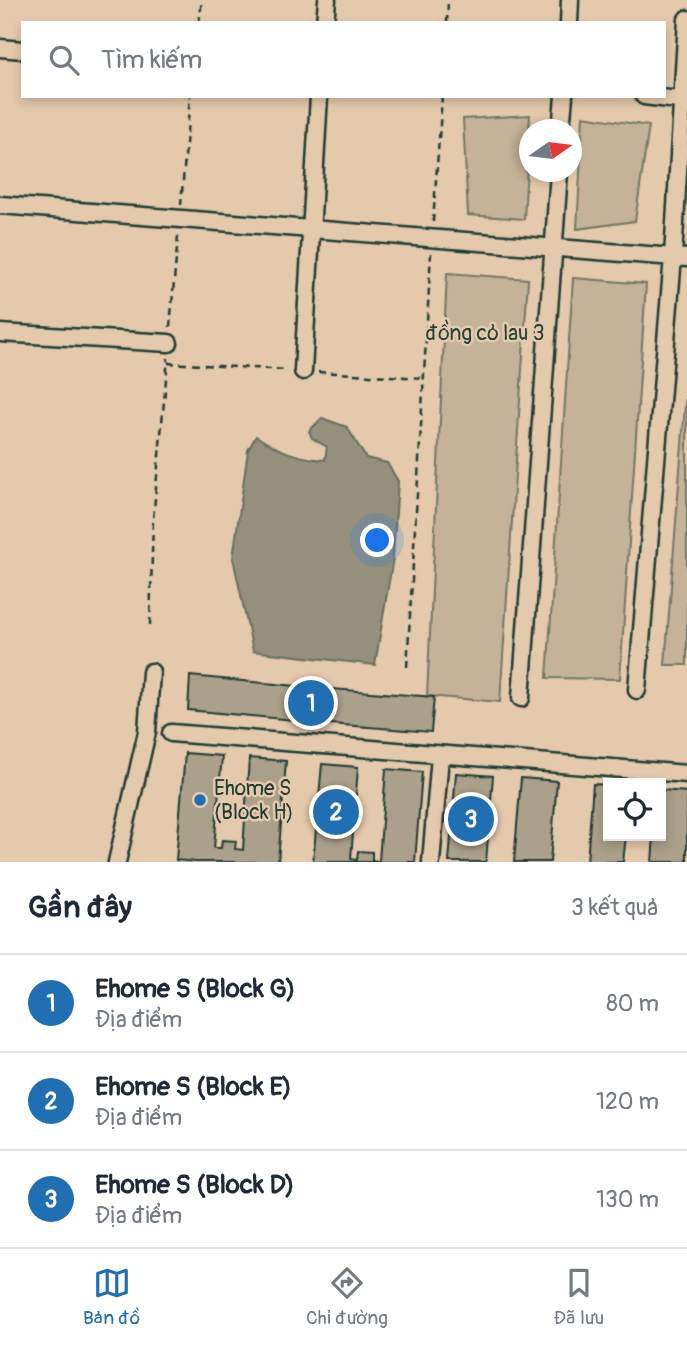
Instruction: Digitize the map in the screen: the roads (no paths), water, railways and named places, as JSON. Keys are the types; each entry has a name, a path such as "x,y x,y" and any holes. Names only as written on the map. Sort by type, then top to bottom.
{"street":[{"path":"324,21 327,0"},
{"path":"569,21 570,0"},
{"path":"637,690 680,257 687,19"},
{"path":"0,48 21,50"},
{"path":"303,371 319,98"},
{"path":"562,119 564,98"},
{"path":"660,98 684,101"},
{"path":"521,698 558,182"},
{"path":"0,205 680,257"},
{"path":"0,332 169,342"},
{"path":"117,862 147,732 151,672"},
{"path":"170,733 687,774"},
{"path":"432,862 440,756"}],"place":[{"name":"Ehome S (Block G)","path":"311,703"},
{"name":"Ehome S (Block H)","path":"200,800"},
{"name":"Ehome S (Block E)","path":"336,812"},
{"name":"Ehome S (Block D)","path":"471,819"}],"park label":[{"name":"đồng cỏ lau 3","path":"485,333"}]}
